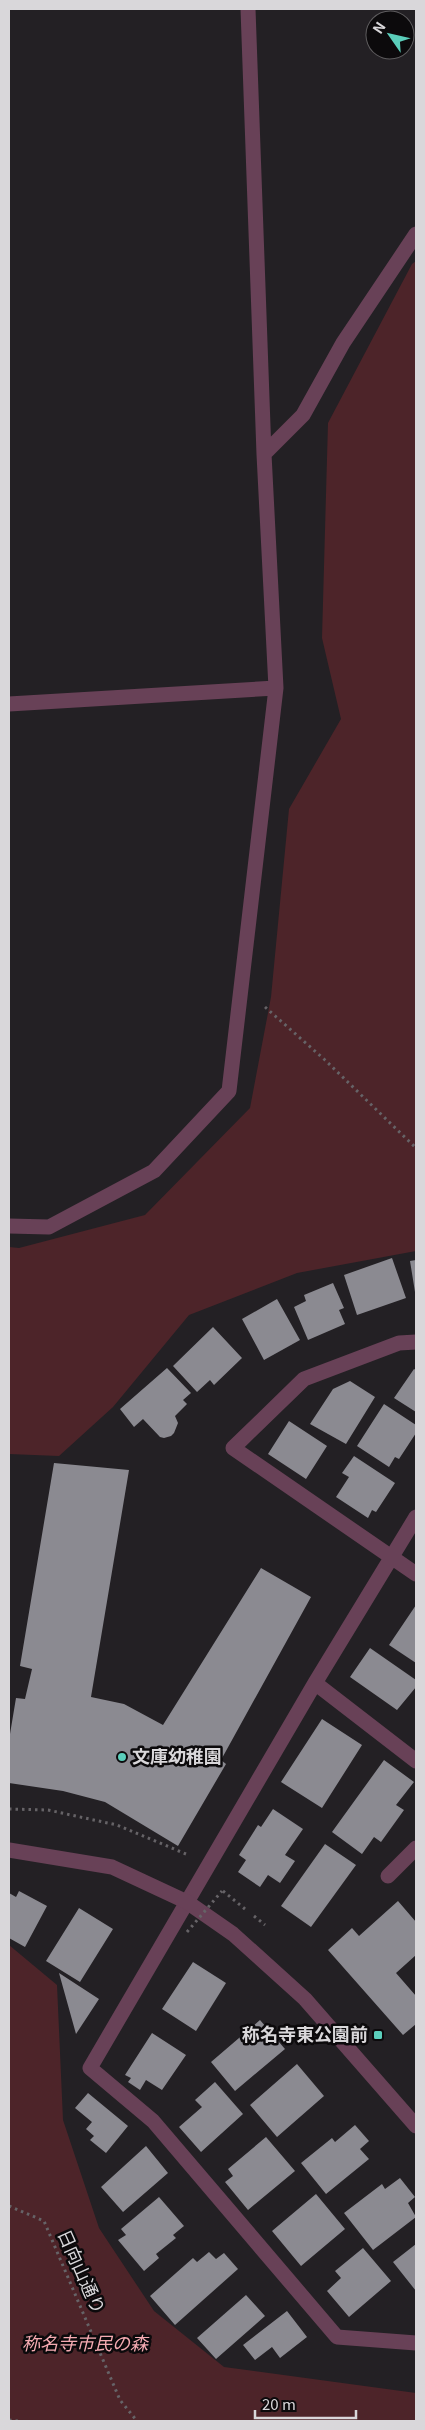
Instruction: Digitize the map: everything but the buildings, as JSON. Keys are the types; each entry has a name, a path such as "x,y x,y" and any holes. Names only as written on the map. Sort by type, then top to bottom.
{"street":[{"path":"9,1226 49,1227 154,1171 229,1091 276,688 264,454 248,9"},
{"path":"264,454 303,415 343,343 416,234"},
{"path":"9,704 276,688"},
{"path":"416,1342 399,1342 304,1380 232,1448 393,1556 416,1574"},
{"path":"416,1518 315,1683 90,2068 153,2121 337,2337 416,2344"},
{"path":"315,1683 416,1761"},
{"path":"388,1876 416,1848"},
{"path":"9,1850 112,1867 187,1902 233,1934 305,1999 416,2126"}],"path":[{"path":"242,988 325,1060 416,1148"},
{"path":"9,1809 48,1810 117,1825 186,1854 206,1868"},
{"path":"187,1932 222,1891"},
{"name":"日向山通り","path":"9,2206 44,2221 120,2400 137,2421"},
{"path":"9,2420 18,2421"}],"green space":[{"path":"416,261 416,1251 297,1273 189,1315 113,1407 59,1456 9,1454 9,1247 19,1248 145,1215 250,1108 271,997 289,809 341,719 322,638 328,423 412,264"},
{"name":"称名寺市民の森","path":"9,1945 57,1985 63,2120 99,2228 154,2311 224,2367 416,2393 416,2421 9,2421"}],"place":[{"name":"文庫幼稚園","path":"122,1757"},
{"name":"称名寺東公園前","path":"378,2035"}]}
